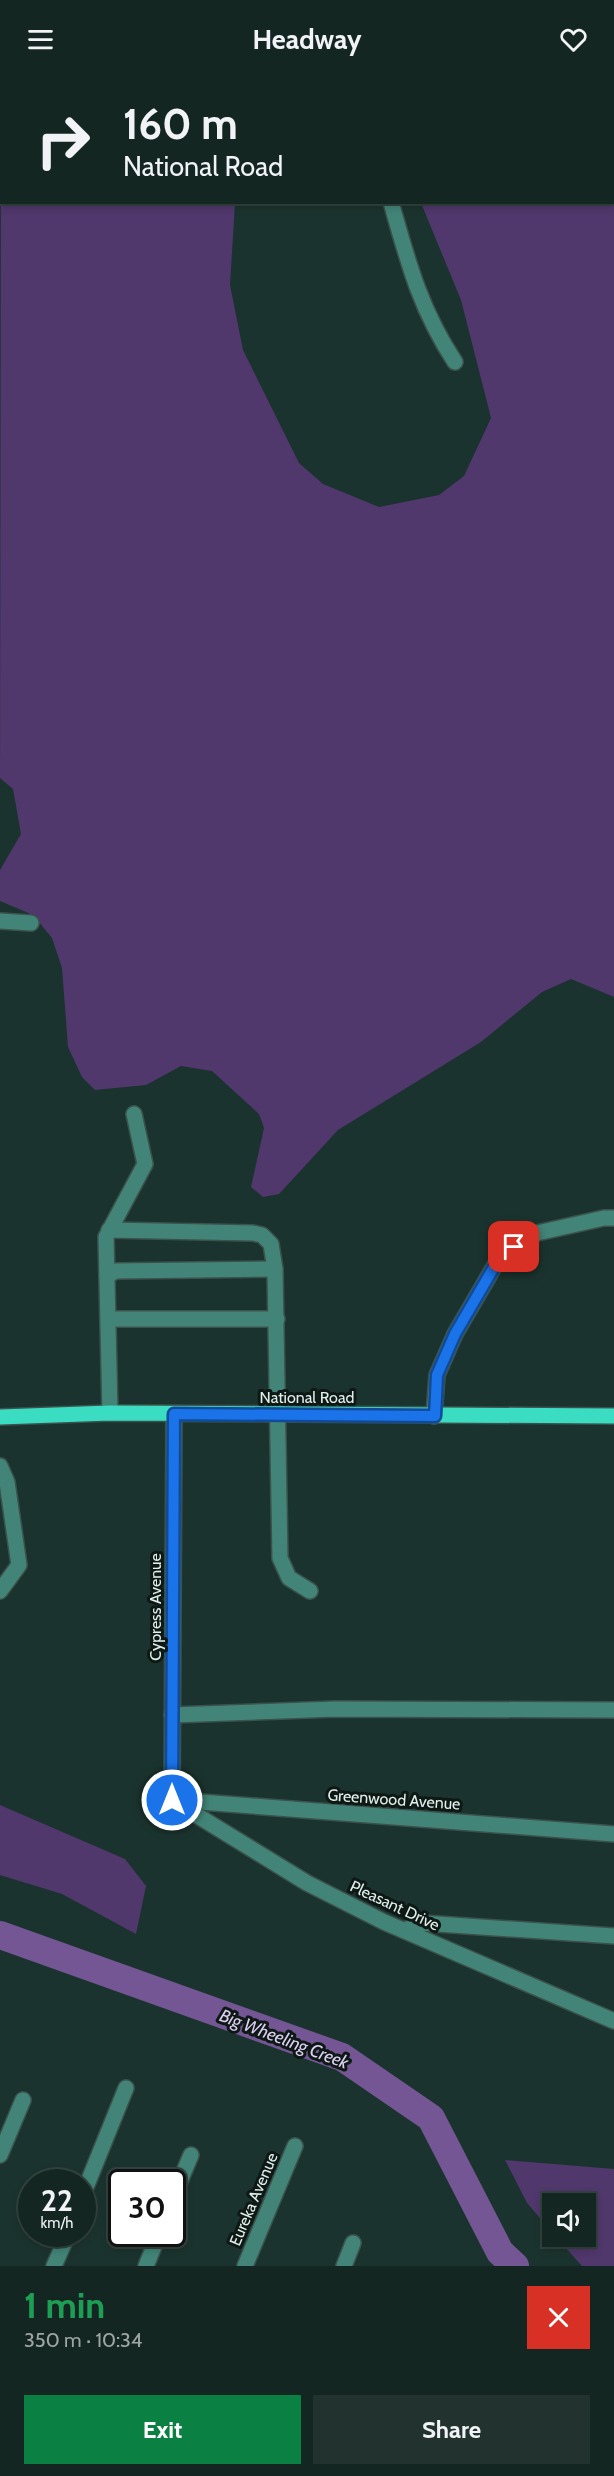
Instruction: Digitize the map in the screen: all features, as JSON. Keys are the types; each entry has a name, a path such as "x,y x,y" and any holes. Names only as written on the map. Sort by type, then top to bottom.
{"main road":[{"name":"National Road","path":"0,1417 110,1413 614,1416"}],"street":[{"path":"392,204 417,290 438,337 455,362"},
{"path":"0,921 31,923"},
{"path":"110,1413 106,1237 146,1164 134,1114"},
{"path":"435,1416 437,1375 455,1334 497,1262 537,1233 604,1218 614,1218"},
{"path":"109,1230 262,1234 271,1244 275,1269 277,1319 280,1558 289,1578 310,1591"},
{"path":"107,1276 116,1271 275,1269"},
{"path":"109,1320 277,1319"},
{"name":"Cypress Avenue","path":"172,1800 174,1414"},
{"path":"0,1466 7,1482 19,1565 0,1591"},
{"path":"172,1715 334,1709 614,1710"},
{"name":"Greenwood Avenue","path":"172,1800 614,1834"},
{"name":"Pleasant Drive","path":"172,1800 307,1882 405,1930 614,2021"},
{"path":"405,1930 423,1923 614,1936"},
{"path":"93,2169 126,2088"},
{"path":"0,2155 23,2100"},
{"name":"Eureka Avenue","path":"245,2266 295,2146"},
{"path":"185,2169 191,2155"},
{"path":"344,2266 353,2243"},
{"path":"54,2266 62,2247"},
{"path":"146,2266 154,2247"}],"shaded area":[{"path":"1,204 235,204 230,285 243,350 299,463 323,484 379,507 439,495 464,476 491,418 461,300 421,204 614,204 614,997 571,979 542,992 481,1042 338,1130 279,1194 263,1197 251,1187 264,1128 259,1114 212,1071 181,1066 146,1085 95,1090 82,1077 68,1047 62,968 52,938 33,915 0,901 0,870 21,834 13,789 0,778"},
{"path":"0,1805 125,1859 146,1886 136,1934 62,1894 0,1875"},
{"path":"505,2160 614,2169 614,2266 582,2266 565,2247 596,2247 596,2193 542,2193 542,2220 527,2203"}],"waterway":[{"name":"Big Wheeling Creek","path":"0,1935 342,2057 431,2118 500,2252 515,2266"}],"route":[{"path":"172,1800 174,1414 435,1416 437,1375 455,1334 497,1262 514,1247"}]}
